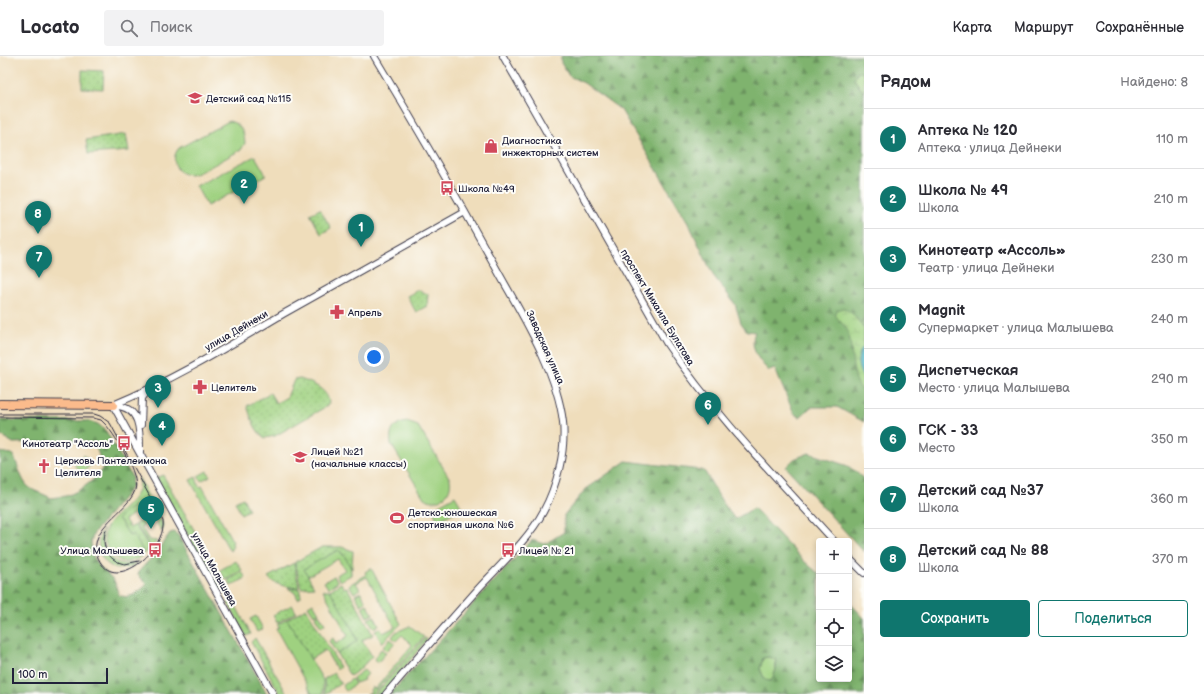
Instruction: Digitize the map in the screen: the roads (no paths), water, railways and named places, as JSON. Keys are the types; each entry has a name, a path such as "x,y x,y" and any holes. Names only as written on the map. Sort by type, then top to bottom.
{"main road":[{"name":"улица Дейнеки","path":"0,404 113,405"}],"street":[{"name":"Заводская улица","path":"374,56 465,212 528,328 550,376 557,396 563,422 562,454 557,475 542,514 501,564 386,694"},
{"name":"проспект Михаила Булатова","path":"503,56 666,344 690,379 749,448 831,538"},
{"name":"улица Дейнеки","path":"113,405 145,392 192,368 465,212"},
{"path":"140,433 142,398 145,392"},
{"name":"улица Малышева","path":"113,405 122,406 130,410 138,420 140,433 140,454"},
{"name":"улица Малышева","path":"113,405 273,694"},
{"path":"852,561 864,573"}],"water":[{"path":"862,348 864,348 864,379 858,364"}],"tram line":[{"path":"0,414 94,414 110,423 163,521 162,532 148,555 137,565 126,571 114,572 104,567 97,555 96,545 98,536 103,528 131,498 135,490 136,483 131,466 126,456 106,425 101,420 93,418 0,417"},
{"path":"106,530 104,536 105,547 107,552 114,560 125,564 139,561"}],"place":[{"name":"Детский сад №115","path":"195,98"},
{"name":"Диагностика инжекторных систем","path":"491,146"},
{"name":"Школа №49","path":"447,188"},
{"name":"Школа № 49","path":"244,204"},
{"name":"Детский сад № 88","path":"38,234"},
{"name":"Аптека № 120","path":"361,247"},
{"name":"Детский сад №37","path":"39,278"},
{"name":"Апрель","path":"337,312"},
{"name":"Целитель","path":"200,387"},
{"name":"Кинотеатр «Ассоль»","path":"158,408"},
{"name":"ГСК - 33","path":"708,425"},
{"name":"Кинотеатр \"Ассоль\"","path":"124,443"},
{"name":"Magnit","path":"162,446"},
{"name":"Лицей №21 (начальные классы)","path":"300,457"},
{"name":"Церковь Пантелеимона Целителя","path":"44,466"},
{"name":"Детско-юношеская спортивная школа №6","path":"397,518"},
{"name":"Диспетческая","path":"151,529"},
{"name":"Улица Малышева","path":"155,550"},
{"name":"Лицей № 21","path":"508,550"}]}
